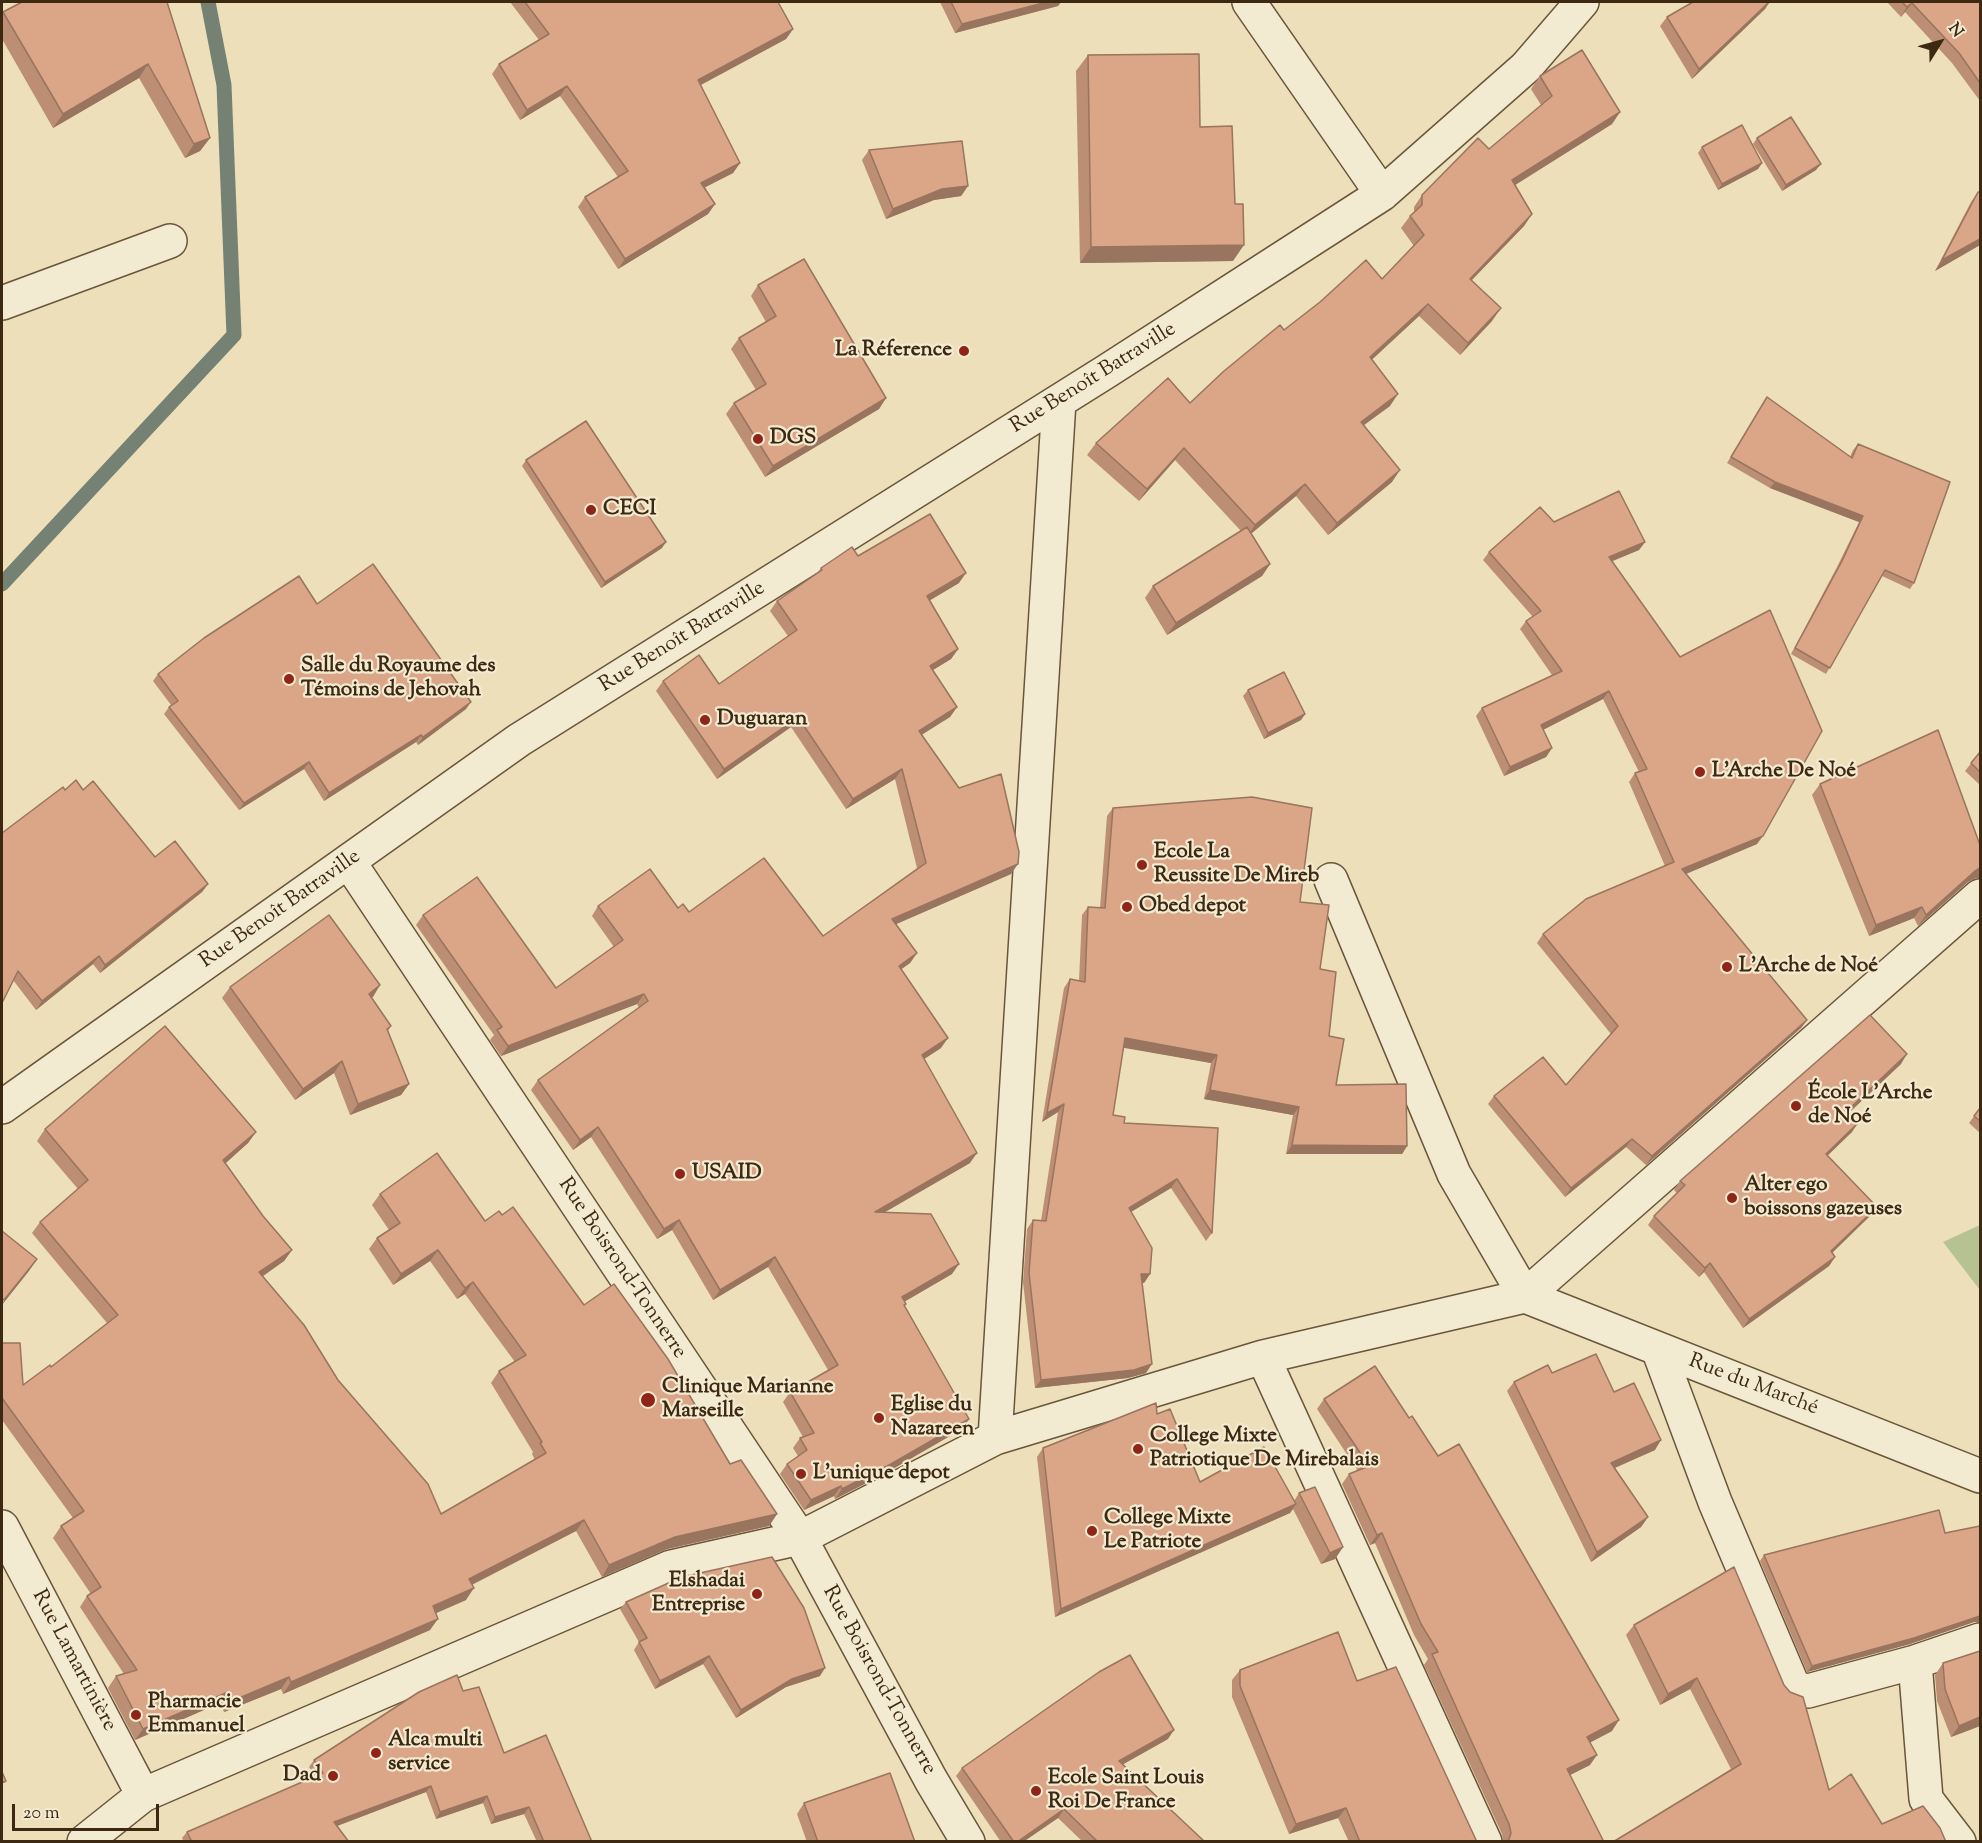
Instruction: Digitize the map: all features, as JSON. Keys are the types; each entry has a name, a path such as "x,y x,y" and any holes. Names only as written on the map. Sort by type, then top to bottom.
{"street":[{"path":"1249,2 1382,194"},
{"name":"Rue Benoît Batraville","path":"2,1107 519,740 1059,401 1382,194 1526,67 1582,2"},
{"path":"2,303 170,241"},
{"path":"995,1438 1059,401"},
{"name":"Rue Boisrond-Tonnerre","path":"349,862 800,1538 925,1769 968,1842"},
{"path":"1331,880 1454,1174 1525,1296"},
{"path":"84,1842 143,1795 671,1567 800,1538 995,1438 1263,1357 1525,1296 1980,896"},
{"name":"Rue du Marché","path":"1525,1296 1980,1476"},
{"path":"1658,1348 1715,1503 1794,1688 1808,1691 1915,1662 1980,1640"},
{"path":"1263,1357 1485,1842"},
{"name":"Rue Lamartinière","path":"2,1527 143,1795"},
{"path":"1915,1662 1926,1799 1959,1842"}],"green space":[{"path":"1980,1225 1980,1290 1943,1242"}],"building":[{"path":"22,2 167,2 210,138 194,144 148,64 63,114 3,12"},
{"path":"525,2 778,2 793,29 698,80 740,163 701,183 715,204 625,259 585,197 628,171 567,86 527,110 499,64 549,34"},
{"path":"951,2 1047,2 962,24"},
{"path":"1693,2 1769,2 1699,69 1667,17"},
{"path":"1902,2 1980,2 1980,83 1959,53 1912,3 1907,7"},
{"path":"1582,50 1620,112 1512,180 1532,214 1470,279 1501,308 1468,343 1428,304 1370,357 1398,394 1361,422 1400,470 1337,523 1305,484 1255,525 1184,448 1147,489 1096,443 1168,378 1190,403 1224,371 1280,325 1284,330 1320,302 1366,260 1382,279 1424,235 1410,216 1422,205 1422,195 1478,138 1489,149 1552,96 1540,76"},
{"path":"1199,54 1200,127 1232,126 1235,204 1243,204 1244,245 1091,247 1088,55"},
{"path":"1791,117 1821,164 1786,185 1757,138"},
{"path":"1742,125 1762,163 1722,184 1702,147"},
{"path":"962,141 968,186 942,189 893,209 869,150"},
{"path":"1980,192 1980,239 1942,260"},
{"path":"804,259 886,398 773,466 734,403 766,384 739,338 776,316 758,285"},
{"path":"1767,397 1852,458 1858,444 1950,482 1914,583 1885,570 1830,668 1795,648 1842,561 1863,516 1775,482 1731,457"},
{"path":"586,421 666,542 605,582 526,460"},
{"path":"1619,491 1645,542 1609,557 1680,657 1770,610 1822,731 1763,836 1682,869 1807,1020 1652,1156 1632,1139 1571,1188 1494,1096 1543,1057 1566,1085 1618,1026 1543,934 1586,899 1674,862 1635,773 1647,769 1609,691 1541,725 1552,748 1510,767 1482,708 1562,671 1526,621 1541,611 1489,552 1540,507 1554,522"},
{"path":"930,514 966,573 927,596 958,649 930,666 957,707 919,731 959,788 1001,774 1019,852 1018,864 892,919 917,953 899,966 948,1038 922,1055 977,1153 875,1212 931,1214 959,1264 902,1297 906,1304 904,1305 969,1419 891,1464 842,1489 841,1486 811,1500 787,1464 807,1450 800,1438 814,1433 790,1392 838,1365 775,1257 720,1290 679,1220 664,1229 598,1127 580,1140 538,1080 648,1001 644,994 508,1046 497,1030 502,1027 423,915 477,877 556,988 623,940 598,906 650,869 678,908 683,904 689,912 764,858 823,936 926,863 902,769 853,799 798,717 724,769 663,681 699,655 719,684 797,630 777,601 852,547 858,556"},
{"path":"1247,527 1270,564 1176,623 1153,586"},
{"path":"373,564 471,702 423,737 421,735 329,793 309,762 244,803 169,707 178,701 158,674 204,638 299,576 317,604"},
{"path":"1284,672 1305,714 1268,733 1248,690"},
{"path":"1938,730 1980,845 1980,868 1926,915 1922,907 1876,925 1820,784"},
{"path":"1980,752 1980,772 1971,763"},
{"path":"76,780 83,790 93,781 155,857 175,841 208,884 105,965 99,956 42,1001 18,971 2,1003 2,833 63,787 65,790"},
{"path":"1252,797 1312,808 1300,902 1329,905 1320,969 1336,972 1329,1036 1344,1039 1336,1085 1406,1084 1407,1146 1292,1145 1299,1107 1210,1090 1217,1055 1125,1038 1113,1115 1125,1117 1124,1123 1218,1128 1212,1233 1177,1179 1129,1208 1152,1248 1150,1274 1141,1274 1152,1364 1134,1370 1041,1380 1029,1273 1033,1220 1046,1221 1064,1104 1047,1113 1070,979 1085,982 1088,907 1105,908 1113,808"},
{"path":"329,915 380,985 369,994 391,1026 387,1029 409,1084 358,1104 342,1061 303,1089 230,987"},
{"path":"1870,1015 1907,1054 1847,1111 1858,1123 1826,1154 1877,1207 1831,1251 1835,1257 1749,1319 1710,1263 1705,1268 1654,1216 1685,1185 1680,1181"},
{"path":"165,1026 256,1132 223,1160 263,1216 292,1250 259,1272 304,1325 338,1380 428,1484 441,1514 546,1453 540,1443 542,1442 499,1371 526,1355 473,1282 465,1288 438,1250 401,1274 377,1238 400,1223 380,1194 437,1153 485,1221 499,1211 502,1215 513,1207 584,1305 614,1284 668,1359 730,1464 741,1460 777,1514 675,1537 609,1565 584,1520 469,1579 474,1588 433,1606 438,1619 291,1682 289,1677 232,1701 228,1692 143,1729 116,1676 137,1670 87,1596 101,1587 61,1526 84,1511 2,1398 2,1343 20,1343 23,1385 50,1365 51,1367 118,1315 40,1222 88,1180 45,1129"},
{"path":"1980,1108 1980,1121 1974,1116"},
{"path":"2,1231 37,1259 4,1300 2,1298"},
{"path":"1596,1354 1614,1392 1634,1383 1661,1440 1611,1463 1648,1517 1597,1552 1514,1382 1548,1365 1552,1373"},
{"path":"1375,1366 1409,1418 1412,1416 1438,1456 1459,1444 1619,1720 1587,1737 1597,1755 1567,1769 1604,1842 1508,1842 1511,1833 1509,1824 1432,1654 1438,1652 1421,1624 1382,1533 1377,1535 1349,1474 1369,1466 1324,1399"},
{"path":"1156,1403 1157,1414 1170,1409 1200,1482 1264,1447 1296,1504 1061,1609 1043,1448"},
{"path":"1315,1487 1343,1547 1330,1553 1299,1493"},
{"path":"1939,1510 1945,1533 1980,1526 1980,1616 1914,1638 1812,1666 1764,1555"},
{"path":"772,1557 804,1608 825,1668 792,1679 741,1710 709,1656 660,1681 639,1642 647,1638 626,1602 682,1577"},
{"path":"1734,1567 1784,1685 1790,1692 1803,1697 1829,1790 1851,1774 1882,1824 1923,1806 1940,1828 1946,1842 1613,1842 1741,1764 1697,1678 1668,1694 1634,1625"},
{"path":"1338,1632 1357,1681 1396,1667 1477,1842 1360,1842 1346,1808 1296,1824 1240,1686 1240,1670"},
{"path":"1980,1651 1980,1717 1959,1726 1945,1689 1943,1663"},
{"path":"1130,1655 1174,1730 1119,1761 1205,1842 1098,1842 1064,1809 1014,1842 962,1768 1099,1672"},
{"path":"457,1675 463,1691 479,1687 504,1753 546,1735 592,1842 544,1842 529,1807 495,1817 487,1796 440,1812 431,1786 334,1822 349,1842 192,1842 187,1832 323,1773 314,1760 419,1692"},
{"path":"890,1773 915,1842 818,1842 804,1803"}],"waterway":[{"path":"2,584 234,335 224,85 208,2"}],"place":[{"name":"La Réference","path":"964,351"},
{"name":"DGS","path":"758,439"},
{"name":"CECI","path":"591,510"},
{"name":"Salle du Royaume des Témoins de Jehovah","path":"289,679"},
{"name":"Duguaran","path":"705,720"},
{"name":"L'Arche De Noé","path":"1700,772"},
{"name":"Ecole La Reussite De Mireb","path":"1142,865"},
{"name":"Obed depot","path":"1127,907"},
{"name":"L'Arche de Noé","path":"1727,967"},
{"name":"École L'Arche de Noé","path":"1796,1106"},
{"name":"USAID","path":"680,1174"},
{"name":"Alter ego boissons gazeuses","path":"1732,1198"},
{"name":"Clinique Marianne Marseille","path":"648,1400"},
{"name":"Eglise du Nazareen","path":"879,1418"},
{"name":"College Mixte Patriotique De Mirebalais","path":"1138,1449"},
{"name":"L'unique depot","path":"801,1474"},
{"name":"College Mixte Le Patriote","path":"1092,1531"},
{"name":"Elshadai Entreprise","path":"757,1594"},
{"name":"Pharmacie Emmanuel","path":"136,1715"},
{"name":"Alca multi service","path":"376,1753"},
{"name":"Dad","path":"333,1776"},
{"name":"Ecole Saint Louis Roi De France","path":"1036,1791"}]}
